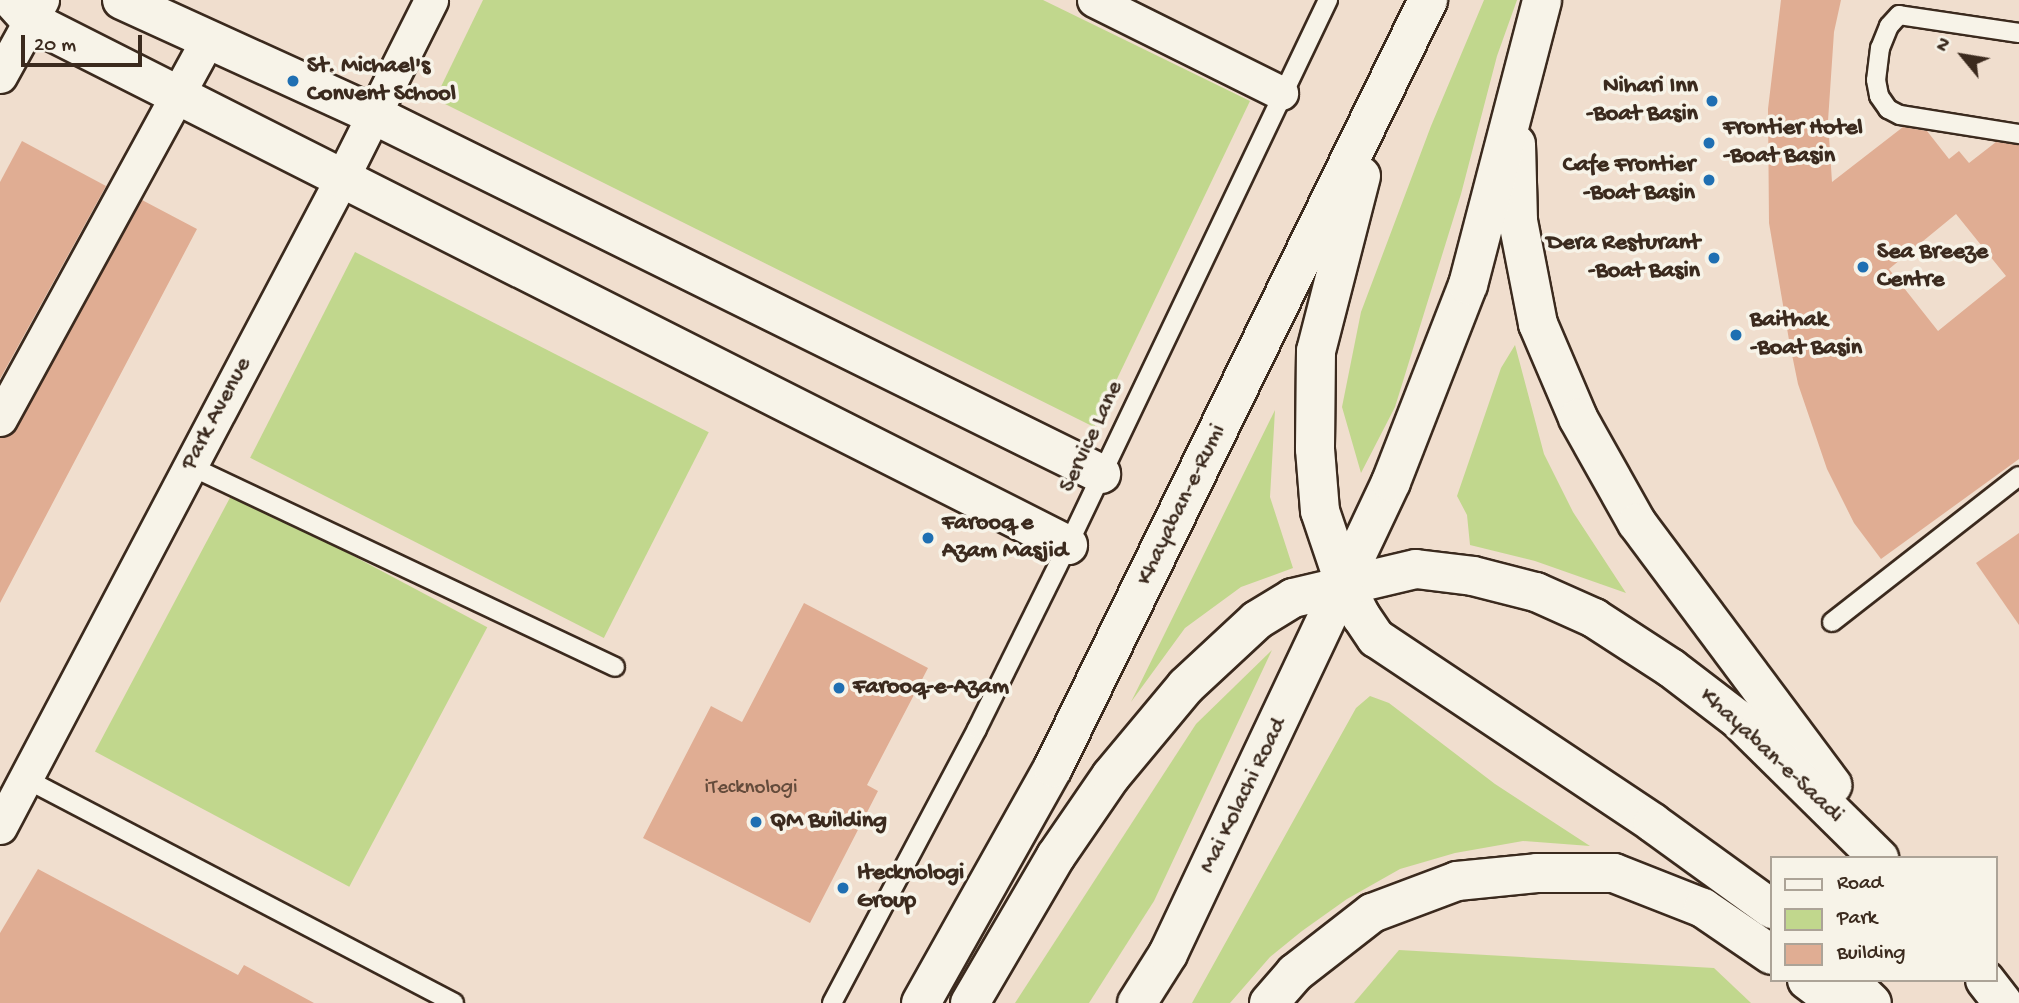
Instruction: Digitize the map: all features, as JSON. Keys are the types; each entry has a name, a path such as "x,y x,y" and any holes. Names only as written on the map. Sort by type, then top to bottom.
{"main road":[{"path":"122,0 374,115 1101,474"},
{"name":"Khayaban-e-Rumi","path":"921,1003 1053,768 1429,0"},
{"path":"1345,585 1391,482 1468,285 1542,0"},
{"path":"28,7 176,94 1068,545"},
{"path":"1516,93 1520,233 1538,324 1578,418 1637,523 1887,856"},
{"path":"1380,99 1316,351 1315,449 1320,511 1345,585 1376,638 1653,822 1770,908"},
{"name":"Khayaban-e-Saadi","path":"970,1003 1056,856 1111,776 1185,686 1257,621 1293,598 1416,569 1473,576 1536,592 1594,618 1671,668 1739,720 1877,856"},
{"name":"Mai Kolachi Road","path":"1137,1003 1168,954 1345,585"},
{"path":"1269,1003 1295,973 1371,914 1457,881 1537,873 1614,873 1703,908 1770,954"},
{"path":"1810,982 1838,1003"},
{"path":"1850,982 1872,1003"},
{"path":"1987,982 2003,1003"}],"street":[{"name":"Park Avenue","path":"0,827 342,178 431,0"},
{"path":"1094,0 1282,93"},
{"path":"0,75 28,7"},
{"path":"0,419 208,39"}],"lane":[{"name":"Service Lane","path":"832,1003 976,729 1068,545 1328,0"},
{"path":"2019,33 1897,8 1880,48 1876,80 1879,96 1888,109 1900,115 2019,134"},
{"path":"190,466 615,667"},
{"path":"1832,621 2019,476"},
{"path":"26,779 454,1003"}],"green space":[{"path":"483,0 1043,0 1250,101 1094,427 435,99"},
{"path":"1484,0 1517,0 1497,56 1461,194 1395,407 1361,473 1342,407 1361,312 1431,126"},
{"path":"355,252 709,432 604,638 250,458"},
{"path":"1515,345 1544,454 1573,512 1626,593 1535,561 1470,545 1467,515 1457,496 1501,368"},
{"path":"1275,410 1270,497 1293,568 1241,587 1185,628 1131,702"},
{"path":"233,492 487,627 349,887 95,752"},
{"path":"1272,650 1154,901 1089,1003 1015,1003 1196,724"},
{"path":"1370,696 1389,703 1495,784 1590,846 1523,841 1455,853 1400,869 1347,899 1302,931 1270,957 1230,1003 1192,1003 1356,708"},
{"path":"1399,950 1714,968 1751,1003 1354,1003"}],"building":[{"path":"1781,0 1841,0 1834,32 1828,121 1832,182 1903,127 1927,131 1949,159 1959,151 1969,163 1996,142 2019,145 2019,459 1881,559 1854,523 1827,469 1798,384 1769,223 1768,109","holes":["1956,214 2006,276 1938,331 1889,269"]},
{"path":"22,141 106,186 0,379 0,182"},
{"path":"142,200 197,229 0,603 0,438 9,436 17,428"},
{"path":"2019,533 2019,625 1976,563"},
{"path":"804,603 928,668 867,785 878,791 810,923 643,838 711,706 742,722"},
{"path":"38,869 238,975 244,965 314,1003 0,1003 0,933"}],"place":[{"name":"St. Michael's Convent School","path":"293,81"},
{"name":"Nihari Inn -Boat Basin","path":"1712,101"},
{"name":"Frontier Hotel -Boat Basin","path":"1709,143"},
{"name":"Cafe Frontier -Boat Basin","path":"1709,180"},
{"name":"Dera Resturant -Boat Basin","path":"1714,258"},
{"name":"Sea Breeze Centre","path":"1863,267"},
{"name":"Baithak -Boat Basin","path":"1736,335"},
{"name":"Farooq e Azam Masjid","path":"928,538"},
{"name":"Farooq-e-Azam","path":"839,688"},
{"name":"QM Building","path":"756,822"},
{"name":"Itecknologi Group","path":"843,888"}]}
